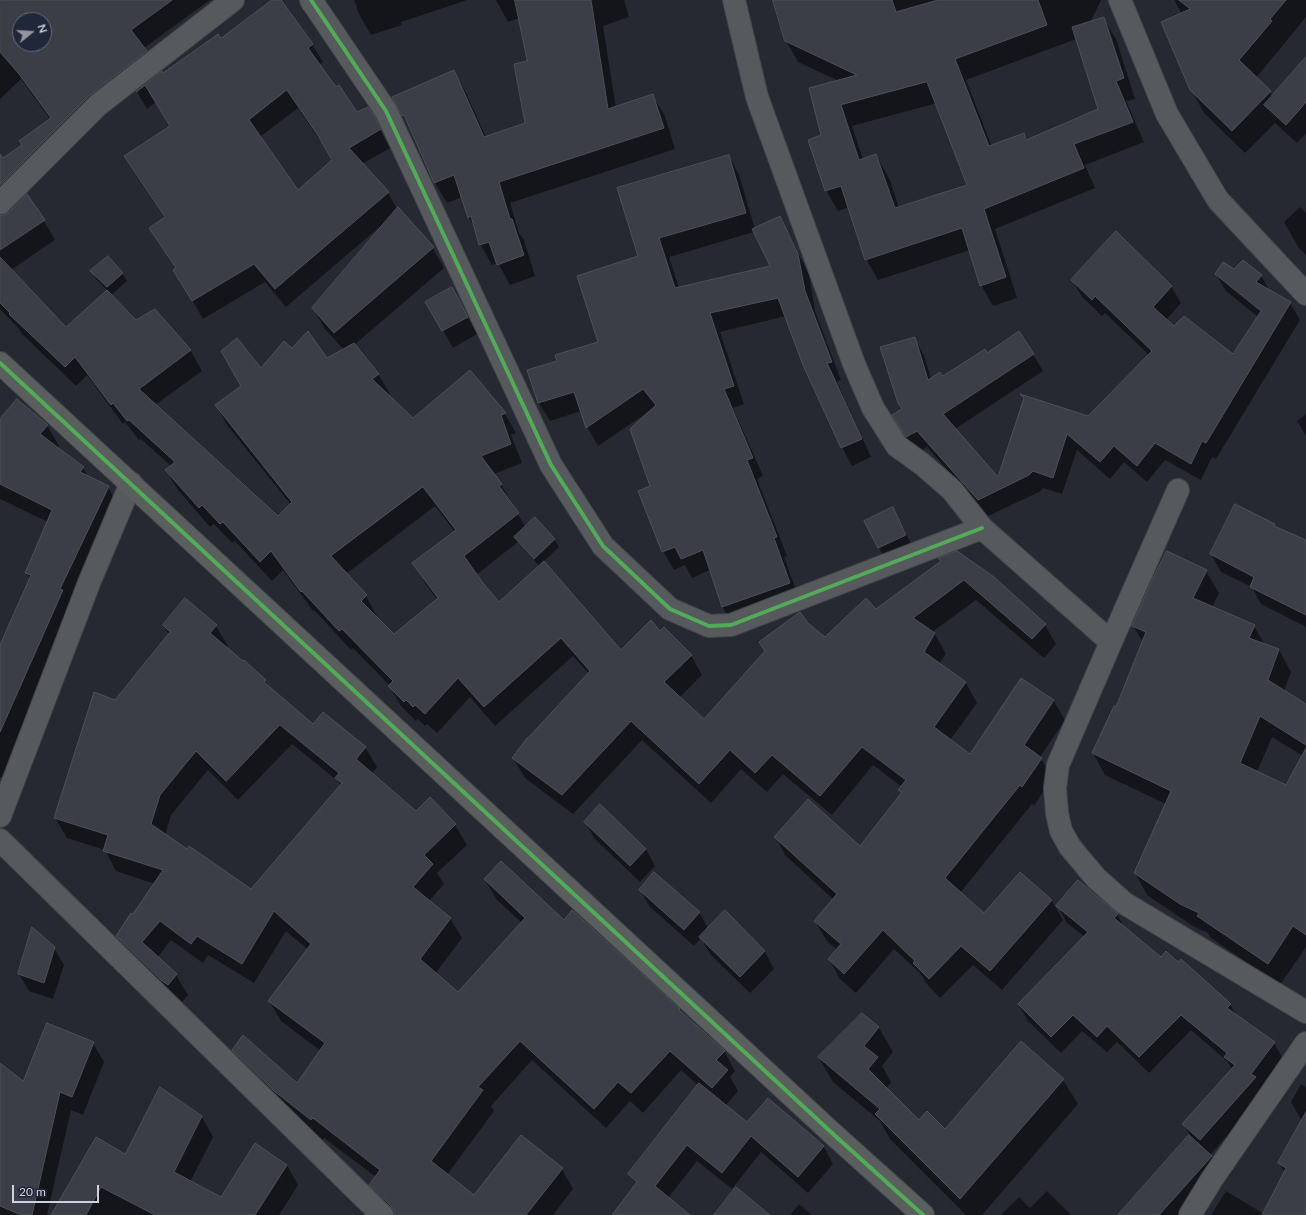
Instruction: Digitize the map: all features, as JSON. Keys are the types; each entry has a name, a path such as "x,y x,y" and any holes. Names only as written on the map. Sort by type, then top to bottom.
{"street":[{"path":"0,203 98,105 233,0"},
{"path":"311,0 386,111 552,465 603,546 670,609 709,626 731,625 982,528"},
{"path":"734,0 756,97 854,364 873,408 897,446 922,464 952,490 982,528 1111,642"},
{"path":"1121,1 1167,114 1218,200 1306,294"},
{"path":"0,363 832,1133 923,1215"},
{"path":"0,816 89,583 131,483"},
{"path":"1178,490 1058,766 1055,788 1057,813 1061,832 1070,848 1096,878 1124,903 1306,1012"},
{"path":"0,840 382,1215"},
{"path":"1190,1215 1212,1179 1306,1043"}],"building":[{"path":"0,0 172,0 131,30 147,51 89,96 0,185 0,154 3,158 22,145 19,141 51,118 19,74 0,52"},
{"path":"272,0 281,0 313,44 308,48 336,87 339,85 357,112 368,107 375,117 381,129 349,148 389,192 275,289 254,264 192,301 173,270 176,268 149,228 165,217 124,156 170,126 145,85 136,92 162,71 163,73 218,34 221,38","holes":["287,90 317,134 332,160 298,190 249,120"]},
{"path":"515,0 591,0 608,109 653,94 664,128 499,182 510,219 512,219 524,255 497,265 489,242 479,245 471,216 468,218 454,175 434,183 404,115 402,116 392,97 454,70 484,137 525,123 514,64 527,61"},
{"path":"773,0 892,0 896,12 938,0 1038,0 1047,25 955,59 989,146 1024,133 1026,140 1098,109 1072,27 1104,17 1124,78 1116,81 1133,122 1074,144 1084,168 984,209 1006,277 980,286 962,228 865,260 841,186 825,191 808,140 821,135 809,88 857,75 785,41","holes":["927,82 967,185 895,208 876,154 859,160 841,105"]},
{"path":"1179,0 1286,0 1270,19 1272,21 1239,60 1271,91 1232,131 1190,90 1161,22 1190,9"},
{"path":"1306,57 1306,102 1286,125 1264,105"},
{"path":"729,155 746,213 659,238 675,288 770,266 752,229 780,216 798,254 805,291 832,362 827,363 862,439 841,448 803,365 778,298 710,313 734,386 724,389 753,458 747,460 777,537 774,538 790,583 722,607 703,550 681,559 675,547 662,552 638,491 650,486 630,429 656,405 643,389 586,428 574,392 538,403 527,370 557,361 555,355 598,342 577,276 638,256 617,188"},
{"path":"27,194 45,220 0,250 0,215 4,215 9,212"},
{"path":"398,207 434,247 334,333 312,308"},
{"path":"1116,231 1172,286 1153,307 1174,326 1184,316 1233,354 1261,311 1215,274 1223,262 1234,269 1243,260 1262,275 1256,282 1291,302 1206,443 1202,441 1191,464 1155,443 1137,466 1114,446 1100,462 1067,434 1053,478 1033,471 1029,475 978,500 917,431 906,437 892,415 902,409 898,403 880,347 915,337 928,380 940,372 943,376 985,349 987,353 1019,331 1034,354 943,414 998,477 1024,398 1020,394 1088,416 1152,351 1095,296 1092,300 1071,280"},
{"path":"108,256 123,273 107,287 90,271"},
{"path":"0,257 66,327 107,290 136,320 155,309 191,350 139,389 278,516 292,502 215,405 241,386 221,351 237,338 261,368 284,341 292,348 308,331 327,358 354,343 379,374 372,379 413,418 470,370 506,413 501,415 511,444 481,456 502,484 499,486 519,513 464,556 483,583 499,602 544,561 621,650 651,620 660,631 664,627 692,655 664,682 704,719 765,651 759,642 800,612 808,623 825,637 866,598 876,609 941,561 938,558 957,551 994,577 1046,624 1032,639 964,580 913,618 935,633 924,652 966,682 934,727 970,754 1021,678 1054,700 1024,745 1042,758 1022,787 1020,785 945,878 984,913 1020,872 1052,900 990,971 961,946 929,979 913,963 915,961 883,930 844,974 828,959 841,944 814,921 837,894 774,837 808,799 860,846 902,792 898,790 906,780 862,747 820,796 772,755 755,773 730,750 699,784 631,721 562,795 512,758 527,738 590,671 561,638 484,707 458,678 425,714 415,705 413,707 406,700 404,702 388,686 393,681 342,629 339,631 302,591 301,592 271,551 260,562 223,522 220,524 202,505 199,508 165,470 175,462 129,420 127,421 113,403 111,405 75,357 65,367 9,314 10,313 0,303","holes":["423,487 456,530 412,563 438,598 394,634 361,601 367,595 331,556"]},
{"path":"452,287 468,317 442,331 425,302"},
{"path":"17,399 48,425 40,434 84,467 80,472 109,486 60,589 63,590 0,732 0,645 31,575 25,573 52,510 0,484 0,419"},
{"path":"1235,504 1275,524 1274,526 1306,540 1306,615 1250,587 1254,577 1210,554"},
{"path":"893,507 906,535 878,548 864,521"},
{"path":"535,517 555,539 534,559 514,537"},
{"path":"1167,551 1207,570 1193,598 1255,625 1249,638 1279,649 1268,680 1306,704 1306,745 1260,716 1240,763 1286,785 1306,748 1306,935 1293,926 1268,964 1197,916 1199,913 1180,904 1134,873 1171,791 1092,753 1114,706 1116,707 1146,632 1132,626 1152,580"},
{"path":"185,598 217,625 210,633 243,661 244,660 266,680 264,682 313,724 323,712 366,747 356,759 416,811 430,797 456,824 424,855 433,864 413,887 451,918 420,959 458,992 525,918 484,879 501,861 564,920 572,910 680,1009 679,1010 725,1051 716,1060 728,1070 712,1088 670,1051 631,1093 618,1082 594,1109 520,1041 478,1087 483,1090 431,1161 474,1195 521,1135 563,1168 526,1215 394,1215 394,1211 391,1206 369,1185 380,1170 313,1118 311,1120 274,1091 232,1050 243,1035 297,1083 325,1043 268,1001 311,944 274,911 242,964 197,936 191,944 160,921 142,942 177,974 168,985 116,936 163,870 103,851 108,835 54,818 94,692 115,700 170,632 163,625","holes":["280,725 339,773 335,778 342,783 251,889 189,846 187,849 151,824 160,795 196,751 226,781"]},
{"path":"600,804 646,849 630,866 584,822"},
{"path":"654,872 700,912 684,930 639,890"},
{"path":"1078,880 1118,914 1114,918 1161,957 1166,951 1178,962 1181,959 1231,1004 1227,1008 1275,1042 1251,1074 1256,1077 1200,1140 1182,1124 1235,1065 1224,1057 1227,1053 1181,1015 1139,1057 1107,1026 1097,1037 1073,1015 1051,1037 1018,1004 1088,932 1056,906"},
{"path":"725,910 765,951 740,977 699,937"},
{"path":"32,927 55,947 44,983 18,974"},
{"path":"862,1013 879,1027 864,1046 878,1057 868,1069 919,1120 927,1111 945,1129 1021,1041 1064,1079 960,1199 875,1114 880,1109 818,1057"},
{"path":"47,1023 94,1042 72,1097 60,1092 32,1215 21,1215 0,1206 0,1063 23,1081"},
{"path":"699,1083 747,1122 768,1098 824,1146 798,1177 751,1136 722,1173 687,1145 655,1186 690,1215 612,1215 637,1182 628,1174"},
{"path":"160,1087 202,1116 174,1172 221,1197 255,1143 287,1165 255,1215 155,1215 101,1187 86,1215 51,1215 96,1137 125,1154"},
{"path":"1306,1112 1306,1215 1262,1215 1286,1168 1278,1163"},
{"path":"1189,1135 1212,1156 1159,1215 1118,1215"},
{"path":"736,1187 770,1215 714,1215"}],"cycle path":[{"path":"311,0 386,111 551,465 603,546 670,609 709,626 731,625 982,528"},
{"path":"0,363 832,1133 923,1215"}]}
